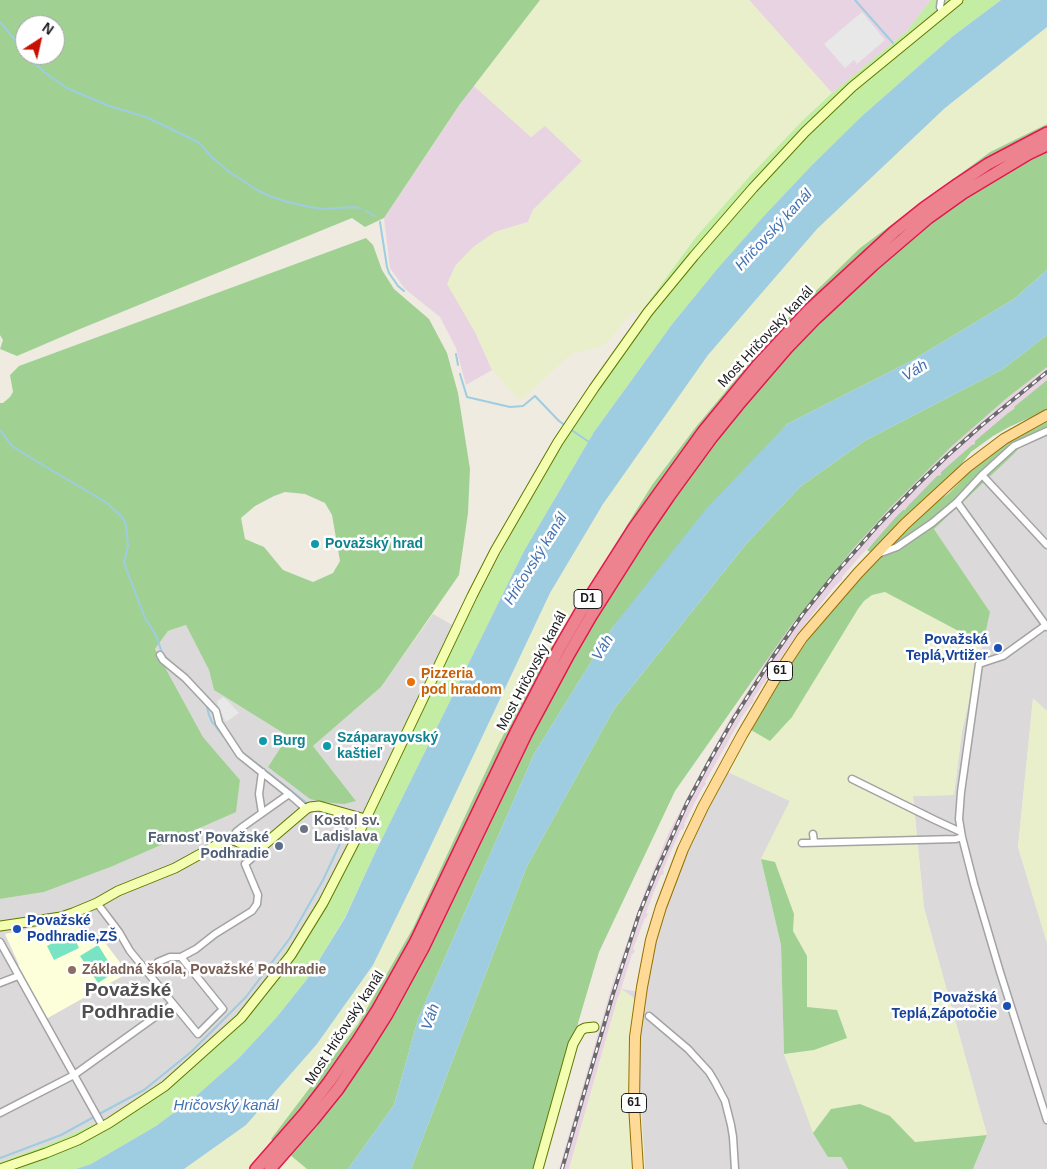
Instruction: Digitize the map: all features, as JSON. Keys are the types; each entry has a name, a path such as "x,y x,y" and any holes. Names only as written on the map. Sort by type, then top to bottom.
{"highway":[{"name":"Most Hričovský kanál","path":"256,1169 323,1090 378,1009 414,943 516,732 559,650 581,611 634,528 698,439 758,365 809,310 858,263 931,203 988,164 1047,133"},
{"name":"Most Hričovský kanál","path":"270,1169 338,1088 382,1021 423,948 526,734 569,654 600,600 668,496 712,437 787,348 872,265 928,218 963,193 1028,154 1047,145"}],"main road":[{"path":"0,1169 54,1150 103,1127 165,1086 241,1018 302,938 323,903 495,552 558,442 600,380 648,312 694,256 805,132 852,87 958,0"},
{"name":"61","path":"638,1169 634,1105 635,1037 647,959 657,921 683,849 742,735 775,678 802,638 874,556 911,518 967,467 1004,439 1047,415"},
{"path":"0,926 61,917 175,868 219,843 232,840 255,848 260,847 310,807 319,806 365,819"},
{"path":"538,1169 573,1044 581,1030 594,1027"}],"street":[{"path":"940,0 942,12"},
{"path":"874,556 904,543 932,524 1014,446 1047,431"},
{"path":"982,475 1047,545"},
{"path":"957,502 1046,626 1003,656 979,664 959,819 974,884 1047,1120"},
{"path":"160,655 216,711 219,723 240,755 306,809"},
{"path":"262,774 259,794 262,812"},
{"path":"854,782 935,820 962,835"},
{"path":"232,840 236,832 289,794"},
{"path":"814,834 814,842"},
{"path":"802,843 956,839 962,835"},
{"path":"149,974 158,962 170,957 181,957 196,950 215,934 252,911 257,904 258,895 245,864 253,857 255,848"},
{"path":"97,903 119,932 130,951 198,1034 224,1009 181,957"},
{"path":"0,942 103,1127"},
{"path":"0,983 18,976"},
{"path":"0,1113 74,1075 173,1004"},
{"path":"649,1016 688,1049 716,1082 729,1114 735,1169"}],"shaded area":[{"path":"540,0 749,0 832,93 803,120 696,237 639,315 633,311 609,341 600,347 571,354 520,401 492,370 476,334 447,284 455,266 473,247 495,232 528,222 533,210 582,161 545,126 531,137 473,85"},
{"path":"749,0 931,0 907,31 832,93"},
{"path":"862,12 885,40 857,64 854,60 845,68 824,44"},
{"path":"1047,27 1047,124 990,152 860,248 780,326 695,428 652,485 550,649 499,743 413,928 358,1024 271,1139 307,1169 184,1169 246,1125 317,1044 373,965 550,593 603,504 708,355 817,229 945,108"},
{"path":"473,85 531,137 545,125 582,161 533,210 528,222 495,232 476,334 492,370 466,385 456,348 440,317 405,289 390,268 384,218"},
{"path":"1047,367 1047,380 941,472 941,475 861,555 798,633 742,717 705,782 684,824 683,830 681,829 663,870 663,875 661,875 653,894 646,913 648,914 633,949 635,950 618,998 569,1169 559,1169 612,985 646,888 669,832 727,724 772,651 853,549 890,508 952,446 1007,398"},
{"path":"1047,429 1047,711 1033,699 1018,847 1047,943 1047,1169 973,1169 987,1135 924,908 913,796 954,795 962,731 990,612 934,529 1014,454 1028,438"},
{"path":"885,592 983,644 962,731 954,795 913,796 924,908 987,1135 914,1142 890,1116 831,1109 813,1133 784,1054 814,1050 807,1007 807,956 793,931 794,914 775,862 761,859 790,801 728,772 751,730 770,740 864,601 872,595"},
{"path":"433,614 461,630 328,883 299,932 246,1005 200,1050 159,1084 107,1118 56,1141 0,1162 0,899 44,892 113,866 236,811 240,780 203,737 155,649 168,631 187,625 209,670 214,690 288,736 268,767 356,801 313,746 381,687"},
{"path":"223,697 239,713 226,722 219,710 217,701"},
{"path":"1033,698 1047,711 1047,943 1018,847"},
{"path":"728,772 790,801 761,859 781,945 784,1054 814,1133 841,1157 848,1169 645,1169 634,998 621,989 645,993 658,933 675,882 701,822"},
{"name":"Základná škola, Považské Podhradie","path":"65,921 103,940 128,973 46,1019 17,966 19,965 5,934"},
{"path":"621,989 634,998 645,1169 569,1169 618,997"}],"green space":[{"path":"0,0 540,0 460,104 384,218 365,227 352,218 17,356 0,349 3,340 0,335"},
{"path":"931,0 1001,0 953,36 862,116 763,217 673,323 594,432 524,551 345,917 308,978 276,1018 239,1058 195,1097 156,1126 91,1164 76,1169 0,1169 0,1162 56,1141 107,1118 159,1084 200,1050 246,1005 299,932 328,883 528,501 578,419 647,322 639,315 696,237 750,176 803,120 832,93 907,31"},
{"path":"1047,124 1047,270 1014,299 911,361 787,424 612,628 534,754 418,1019 394,1105 348,1169 307,1169 271,1139 358,1024 413,928 499,743 550,649 652,485 695,428 780,326 860,248 990,152"},
{"path":"366,238 373,245 382,270 394,289 429,319 447,353 458,393 470,469 468,513 459,575 381,687 313,746 356,801 344,804 310,799 268,767 288,736 214,690 209,670 186,625 168,631 155,649 203,737 240,780 236,812 113,866 44,892 0,899 0,403 3,403 13,392 10,375 19,366","holes":["285,492 305,494 325,503 332,515 340,561 333,573 313,582 283,570 264,547 245,539 241,518 255,506 274,496"]},
{"path":"1047,335 1047,367 1007,398 952,446 890,508 853,549 790,627 675,791 599,952 535,1169 411,1169 527,866 614,709 746,544 801,486 866,440 1003,369"},
{"path":"1047,380 1047,410 1009,427 971,452 959,467 870,552 867,550 895,518 937,476 941,475 941,472"},
{"path":"1047,421 1047,429 1028,438 1014,454 934,529 990,612 983,644 885,592 872,595 858,609 792,717 770,741 751,730 803,647 823,620 875,561 936,502 948,494 969,471 997,450"},
{"path":"761,859 775,862 794,914 793,931 807,956 807,1007 837,1010 847,1038 814,1050 784,1054 781,945"},
{"path":"72,933 79,948 54,960 47,946"},
{"path":"98,945 115,972 98,983 80,956"},
{"path":"860,1104 890,1116 915,1142 987,1135 973,1169 848,1169 841,1157 828,1157 813,1133 831,1109"}],"water":[{"name":"Hričovský kanál","path":"1001,0 1047,0 1047,27 945,108 817,229 708,355 603,504 550,593 373,965 317,1044 246,1125 184,1169 76,1169 91,1164 156,1126 195,1097 239,1058 276,1018 308,978 345,918 375,853 524,551 594,432 673,323 763,217 862,116 953,36"},
{"name":"Váh","path":"1047,270 1047,335 1003,369 866,440 801,486 746,544 614,709 527,866 411,1169 348,1169 394,1105 418,1019 534,754 612,628 706,509 787,424 911,361 1014,299"}],"waterway":[{"path":"855,0 893,43"},
{"path":"0,22 15,40"},
{"path":"36,65 67,88 109,106 146,117 198,142 228,171 269,196 309,207 325,209 360,208"},
{"path":"366,211 375,216"},
{"path":"380,222 389,273 404,291"},
{"path":"456,354 458,365"},
{"path":"460,374 467,397 510,407 523,406 535,396 566,426"},
{"path":"570,429 589,442"},
{"path":"0,430 12,446 107,503 123,518 126,525 128,545 124,563 145,618 156,635 162,653 169,661"},
{"path":"207,707 212,722 228,742"},
{"path":"242,752 308,804"},
{"path":"101,1113 144,1090 191,1052 246,997 290,938 323,880 347,829 344,824 319,810"},
{"path":"0,1158 61,1135 92,1118"}],"railway":[{"path":"562,1169 613,994 639,914 687,803 734,718 802,615 879,524 946,457 1047,372"}],"place":[{"name":"Považský hrad","path":"315,544"},
{"name":"Považská Teplá,Vrtižer","path":"998,648"},
{"name":"Pizzeria pod hradom","path":"411,682"},
{"name":"Burg","path":"263,741"},
{"name":"Száparayovský kaštieľ","path":"327,746"},
{"name":"Kostol sv. Ladislava","path":"304,829"},
{"name":"Farnosť Považské Podhradie","path":"279,846"},
{"name":"Považské Podhradie,ZŠ","path":"17,929"},
{"name":"Základná škola, Považské Podhradie","path":"72,970"},
{"name":"Považská Teplá,Zápotočie","path":"1007,1006"}],"district":[{"name":"Považské Podhradie","path":"128,1002"}]}
